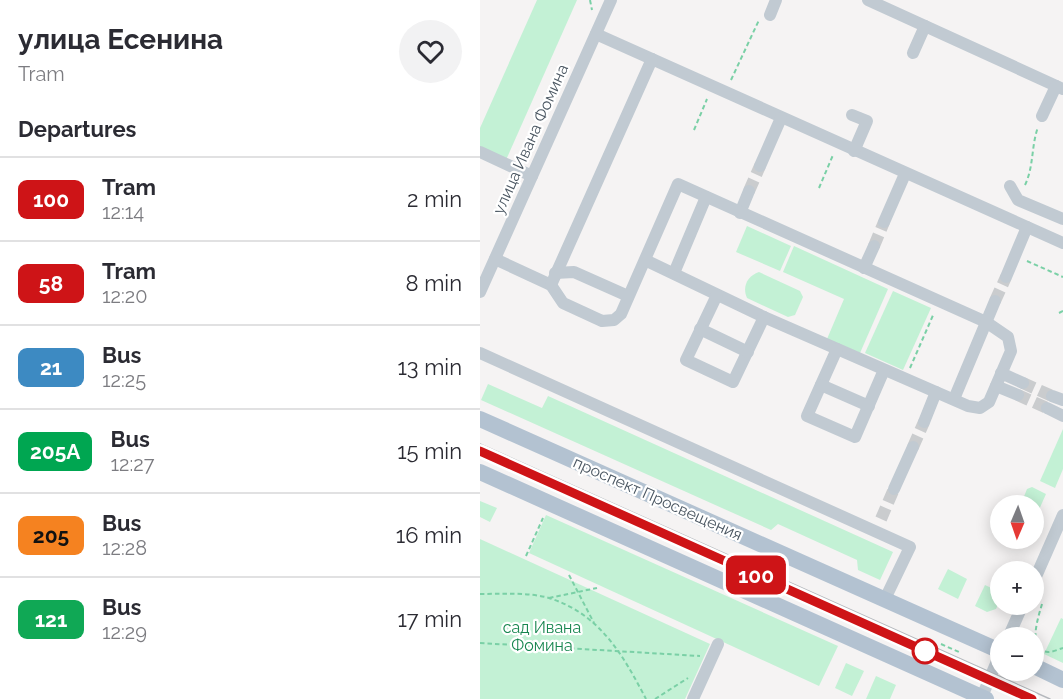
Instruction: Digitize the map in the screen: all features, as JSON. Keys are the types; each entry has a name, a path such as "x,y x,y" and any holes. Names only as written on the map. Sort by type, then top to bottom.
{"main road":[{"name":"проспект Просвещения","path":"480,419 885,599 990,648"},
{"path":"480,472 983,698"},
{"path":"1044,671 1063,680"}],"street":[{"name":"улица Ивана Фомина","path":"480,292 611,0"},
{"path":"770,15 776,0"},
{"path":"868,0 1060,88 1042,116"},
{"path":"913,53 925,26"},
{"path":"596,34 854,151 883,158 905,174 1063,243"},
{"path":"645,260 764,317 968,406 980,408 989,402 1011,351 1008,337 986,321 678,184 621,314 614,320 602,321 563,303 553,279 652,59"},
{"path":"852,115 867,122 854,151"},
{"path":"760,166 775,142 781,118"},
{"path":"480,152 532,176"},
{"path":"885,222 899,200 905,174"},
{"path":"1010,186 1018,200 1063,219"},
{"path":"740,213 749,191"},
{"path":"674,273 706,197"},
{"path":"1006,277 1027,227"},
{"path":"864,268 874,246"},
{"path":"495,259 553,279 574,272 628,296"},
{"path":"717,295 686,360 714,374 733,382 764,317"},
{"path":"954,399 995,301"},
{"path":"700,329 748,352"},
{"path":"837,349 807,416 855,437 884,370"},
{"path":"480,353 910,547 885,599"},
{"path":"1001,373 1023,383"},
{"path":"821,385 869,406"},
{"path":"996,386 1018,395"},
{"path":"924,422 936,392"},
{"path":"1047,408 1063,416"},
{"path":"894,489 913,447"},
{"path":"1043,561 1063,515"},
{"path":"875,532 881,519"},
{"path":"693,699 718,644"},
{"path":"983,698 990,679"}],"path":[{"path":"725,92 761,17 770,15"},
{"path":"694,130 710,93"},
{"path":"1018,200 1031,172 1034,159 1033,143 1042,116"},
{"path":"819,188 836,149"},
{"path":"1015,255 1063,277"},
{"path":"905,379 939,301"},
{"path":"1059,313 1063,312"},
{"path":"526,556 543,518"},
{"path":"569,575 595,625"},
{"path":"480,594 549,598 597,588"},
{"path":"549,598 578,611 606,634 620,651 646,699"},
{"path":"1038,615 1035,626 1035,640 1041,650 1048,652 1063,648"},
{"path":"480,643 620,651 710,661"},
{"path":"941,644 959,652"},
{"path":"655,699 710,661"}],"green space":[{"path":"537,0 577,0 506,160 480,148 480,128"},
{"path":"747,226 791,246 780,271 736,252"},
{"path":"794,246 888,289 860,353 827,339 844,299 783,272"},
{"path":"759,272 800,291 803,297 795,315 788,317 747,298 745,290 747,282 751,276"},
{"path":"893,291 931,308 903,370 865,353"},
{"path":"488,384 542,408 548,396 893,552 880,580 858,570 857,560 778,524 771,530 481,400"},
{"path":"1063,429 1063,469 1055,488 1040,481"},
{"path":"1032,487 1046,494 1044,498 1044,495 1025,495 1027,489"},
{"path":"480,501 497,508 490,522 480,517"},
{"path":"546,515 838,646 819,686 529,553"},
{"name":"сад Ивана Фомина","path":"480,539 710,644 685,699 480,699"},
{"path":"948,569 967,579 958,599 938,589"},
{"path":"985,585 990,587 990,611 987,612 975,606"},
{"path":"1061,618 1063,619 1063,663 1044,654"},
{"path":"846,663 864,671 852,696 835,688"},
{"path":"876,676 896,685 890,699 866,699"}],"tunnel":[{"path":"749,191 760,166"},
{"path":"874,246 884,222"},
{"path":"995,301 1006,277"},
{"path":"1023,383 1052,396"},
{"path":"1018,395 1047,408"},
{"path":"913,447 924,422"},
{"path":"881,519 894,489"}],"tram line":[{"path":"480,444 1050,699"},
{"name":"100","path":"480,451 1032,699"}]}
